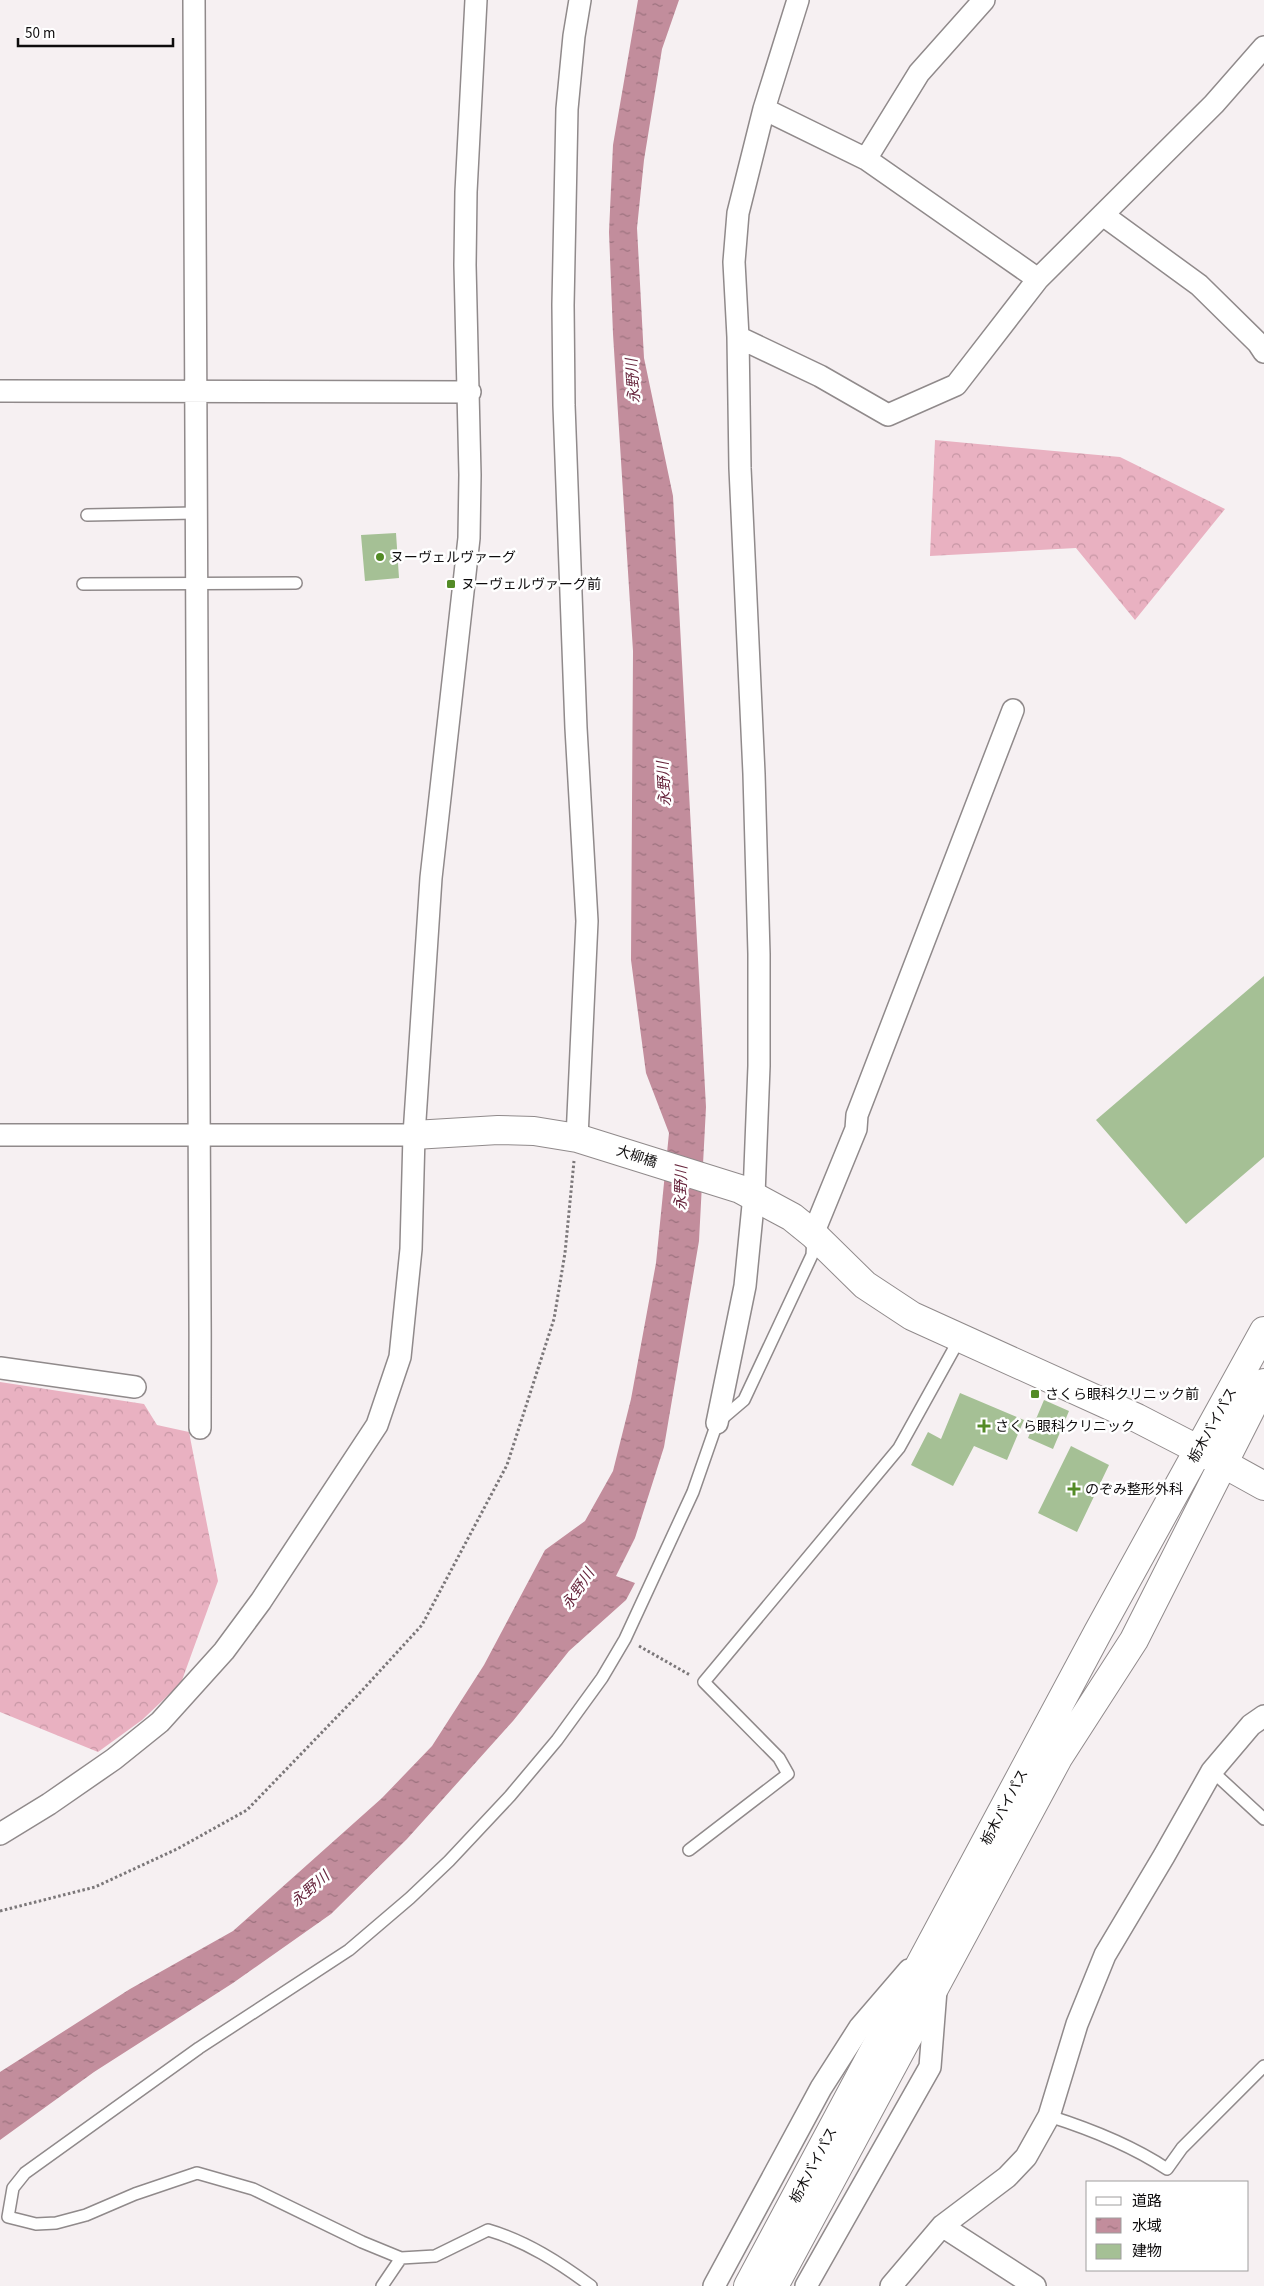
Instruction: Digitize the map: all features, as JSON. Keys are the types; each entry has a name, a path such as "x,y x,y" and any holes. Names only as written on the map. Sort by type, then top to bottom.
{"main road":[{"name":"大柳橋","path":"414,1135 498,1130 534,1131 584,1140 747,1192 792,1217 813,1234 851,1272 887,1301 912,1316 1137,1418 1264,1486"},
{"name":"栃木バイパス","path":"748,2286 1098,1632 1264,1331"},
{"name":"栃木バイパス","path":"774,2286 1058,1758 1134,1640 1264,1383"}],"street":[{"path":"194,0 194,390 201,1136 200,1428"},
{"path":"0,1834 82,1782 160,1722 224,1651 261,1601 377,1425 400,1357 411,1249 414,1135 431,878 469,538 470,392 465,264 466,192 476,0"},
{"path":"580,0 574,36 567,109 563,304 564,405 575,719 586,921 584,1140"},
{"path":"717,1423 745,1286 747,1192 759,1066 759,954 734,262 738,213 764,110 798,0"},
{"path":"866,159 919,73 984,0"},
{"path":"738,337 820,376 888,415 956,385 1038,279 1214,104 1264,46"},
{"path":"764,110 866,159 1038,279"},
{"path":"1103,215 1199,285 1258,343 1264,352"},
{"path":"0,390 470,392"},
{"path":"813,1234 856,1129 857,1115 1013,710"},
{"path":"0,1135 414,1135"},
{"path":"0,1368 135,1387"},
{"path":"891,2286 942,2226 1007,2177 1026,2157 1049,2116 1077,2024 1105,1955 1212,1771 1252,1726 1264,1716"},
{"path":"714,2286 821,2088 860,2027 933,1941"},
{"path":"806,2286 930,2067 936,1987"},
{"path":"942,2226 1035,2286"}],"lane":[{"path":"87,515 195,513"},
{"path":"83,584 296,583"},
{"path":"591,2286 562,2265 508,2236 488,2230 435,2256 401,2258 362,2242 253,2189 197,2173 136,2194 86,2215 56,2223 36,2224 8,2217 13,2188 25,2173 199,2048 349,1950 410,1898 449,1861 510,1796 556,1740 602,1678 625,1639 693,1492 717,1423 744,1400 752,1385 812,1255 813,1234"},
{"path":"689,1850 788,1774 779,1758 704,1682 899,1448 960,1338"},
{"path":"1212,1771 1264,1819"},
{"path":"1049,2116 1118,2142 1144,2154 1167,2169 1182,2148 1264,2066"},
{"path":"382,2286 401,2258"}],"path":[{"path":"0,1911 95,1887 177,1849 247,1810 357,1696 422,1625 507,1465 554,1319 584,1140"},
{"path":"625,1639 704,1682"}],"green space":[{"path":"935,440 1120,457 1225,509 1135,620 1076,548 930,556"},
{"path":"0,1382 144,1404 157,1425 189,1432 218,1581 181,1683 142,1720 98,1752 0,1712"}],"water":[{"name":"永野川","path":"638,0 679,0 662,49 644,160 637,228 644,358 673,496 706,1107 699,1241 664,1447 635,1538 616,1576 635,1583 626,1600 569,1651 513,1721 407,1839 331,1914 233,1983 94,2072 0,2140 0,2072 130,1989 233,1931 382,1798 432,1746 484,1665 545,1550 585,1521 613,1471 631,1399 656,1263 669,1133 646,1073 631,960 633,651 613,334 609,232 613,145"}],"building":[{"name":"ヌーヴェルヴァーグ","path":"396,533 399,578 365,581 361,535"},
{"path":"1264,976 1264,1157 1186,1224 1096,1120"},
{"name":"さくら眼科クリニック","path":"960,1393 1024,1420 1007,1460 974,1446 953,1486 911,1465 928,1432 941,1439"},
{"path":"1044,1400 1069,1411 1053,1449 1028,1438"},
{"name":"のぞみ整形外科","path":"1071,1446 1109,1465 1077,1532 1038,1513"}],"place":[{"name":"ヌーヴェルヴァーグ","path":"380,557"},
{"name":"ヌーヴェルヴァーグ前","path":"451,584"},
{"name":"さくら眼科クリニック前","path":"1035,1394"},
{"name":"さくら眼科クリニック","path":"984,1426"},
{"name":"のぞみ整形外科","path":"1074,1489"}]}
